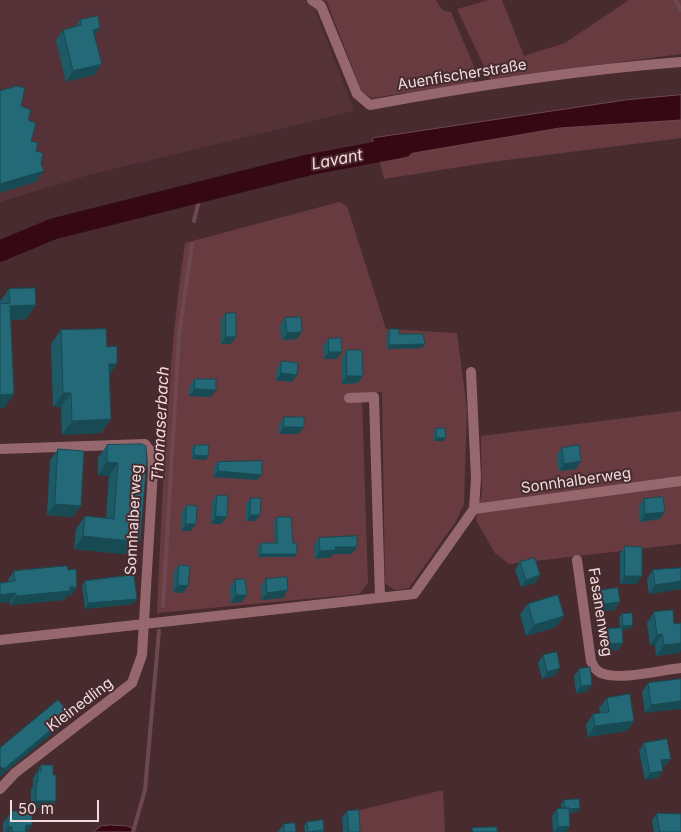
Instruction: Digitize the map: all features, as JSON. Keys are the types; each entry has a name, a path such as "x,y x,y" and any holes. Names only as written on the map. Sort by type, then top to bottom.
{"street":[{"name":"Auenfischerstraße","path":"312,0 321,6 356,94 370,105 625,66 681,62"},
{"path":"0,640 414,594 474,509 476,478 471,372"},
{"path":"349,398 374,397 380,598"},
{"name":"Sonnhalberweg","path":"0,449 145,444 152,453 144,624"},
{"name":"Sonnhalberweg","path":"474,509 681,482"},
{"name":"Fasanenweg","path":"576,560 591,661 595,669 602,674 616,676 681,668"},
{"name":"Kleinedling","path":"0,789 15,773 132,683 142,654 144,624"}],"shaded area":[{"path":"0,0 326,0 316,12 354,111 89,175 0,202"},
{"path":"326,0 436,0 442,10 451,12 478,76 472,83 372,98 362,92"},
{"path":"489,0 502,0 524,56 565,43 629,0 681,0 681,54 490,79 457,9"},
{"path":"681,95 681,120 560,128 379,159 372,138 625,100"},
{"path":"681,120 681,138 491,162 384,179 379,159 560,128"},
{"path":"339,202 347,206 386,329 457,333 467,409 464,504 456,521 409,588 394,590 385,583 382,392 362,395 368,583 360,594 157,613 170,381 185,243"},
{"path":"681,411 681,544 509,564 495,553 476,520 482,492 481,436"},
{"path":"443,790 445,832 357,832 356,811"},
{"path":"101,826 128,826 134,832 93,832"}],"building":[{"path":"98,16 100,28 93,30 102,64 73,71 63,30 81,25 80,20"},
{"path":"18,86 25,88 21,106 31,110 28,120 36,123 31,141 38,143 36,151 43,153 41,164 44,171 0,184 0,91"},
{"path":"35,288 36,305 10,306 14,394 0,395 0,304 10,303 9,289"},
{"path":"226,313 236,313 236,337 226,337"},
{"path":"301,317 302,332 287,333 285,318"},
{"path":"106,329 107,347 117,346 117,364 109,364 111,419 72,421 71,393 63,393 61,330"},
{"path":"390,329 399,329 399,334 423,334 425,344 389,345"},
{"path":"341,338 342,352 329,352 328,339"},
{"path":"347,350 362,350 363,376 347,376"},
{"path":"282,361 298,363 297,375 281,373"},
{"path":"195,379 216,379 216,390 195,389"},
{"path":"284,417 304,417 304,427 284,427"},
{"path":"436,428 445,428 446,438 437,438"},
{"path":"142,444 146,446 147,460 140,542 83,536 85,516 114,519 118,463 107,462 107,445"},
{"path":"195,445 209,445 208,456 194,455"},
{"path":"579,445 581,461 564,464 562,448"},
{"path":"58,449 84,451 81,506 55,504"},
{"path":"262,461 262,475 218,471 218,462"},
{"path":"217,495 228,496 227,517 216,516"},
{"path":"663,497 665,512 645,514 644,499"},
{"path":"251,498 261,498 260,515 250,515"},
{"path":"187,505 197,506 196,524 186,524"},
{"path":"277,517 291,517 293,543 297,543 297,554 261,554 261,543 277,543"},
{"path":"357,536 357,547 335,547 336,550 320,551 319,538"},
{"path":"625,546 642,547 642,576 625,576"},
{"path":"535,558 540,575 526,580 520,562"},
{"path":"179,565 190,566 188,586 178,585"},
{"path":"67,566 68,570 76,569 77,587 70,587 70,591 16,596 16,593 0,595 0,583 15,581 14,571"},
{"path":"681,568 681,581 655,585 653,570"},
{"path":"134,575 137,599 88,603 85,581"},
{"path":"287,577 288,590 267,593 266,579"},
{"path":"245,579 247,595 236,595 235,580"},
{"path":"618,588 620,602 603,604 601,590"},
{"path":"558,595 564,616 534,625 528,604"},
{"path":"673,610 674,624 681,623 681,643 664,645 662,634 657,635 654,612"},
{"path":"632,613 633,625 623,626 622,614"},
{"path":"622,628 623,643 608,644 606,629"},
{"path":"557,652 560,668 547,672 543,655"},
{"path":"590,667 592,685 581,686 579,669"},
{"path":"681,679 681,701 651,705 648,683"},
{"path":"630,694 634,721 595,726 593,714 609,712 607,698"},
{"path":"58,700 70,714 5,768 2,768 0,766 0,748"},
{"path":"667,739 671,759 661,760 663,771 650,773 644,743"},
{"path":"41,765 53,765 53,775 56,775 56,801 36,801 36,782 38,782 38,771 41,771"},
{"path":"579,799 580,808 565,809 564,800"},
{"path":"569,808 570,826 558,827 557,809"},
{"path":"359,810 360,832 349,832 347,811"},
{"path":"12,811 32,811 32,825 26,825 25,832 12,832 12,827 8,827 8,816 12,816"},
{"path":"657,813 681,814 681,832 660,832"},
{"path":"323,820 324,830 308,832 307,822"},
{"path":"295,823 296,832 284,832 284,824"},
{"path":"497,827 497,832 473,832 472,828"}],"waterway":[{"path":"675,0 681,10"},
{"name":"Thomaserbach","path":"0,251 53,229 308,165 403,147"},
{"name":"Thomaserbach","path":"194,221 201,192"},
{"name":"Thomaserbach","path":"163,606 179,335 192,244"},
{"name":"Thomaserbach","path":"133,832 145,790 159,631"}],"water label":[{"name":"Lavant","path":"337,160"}]}
